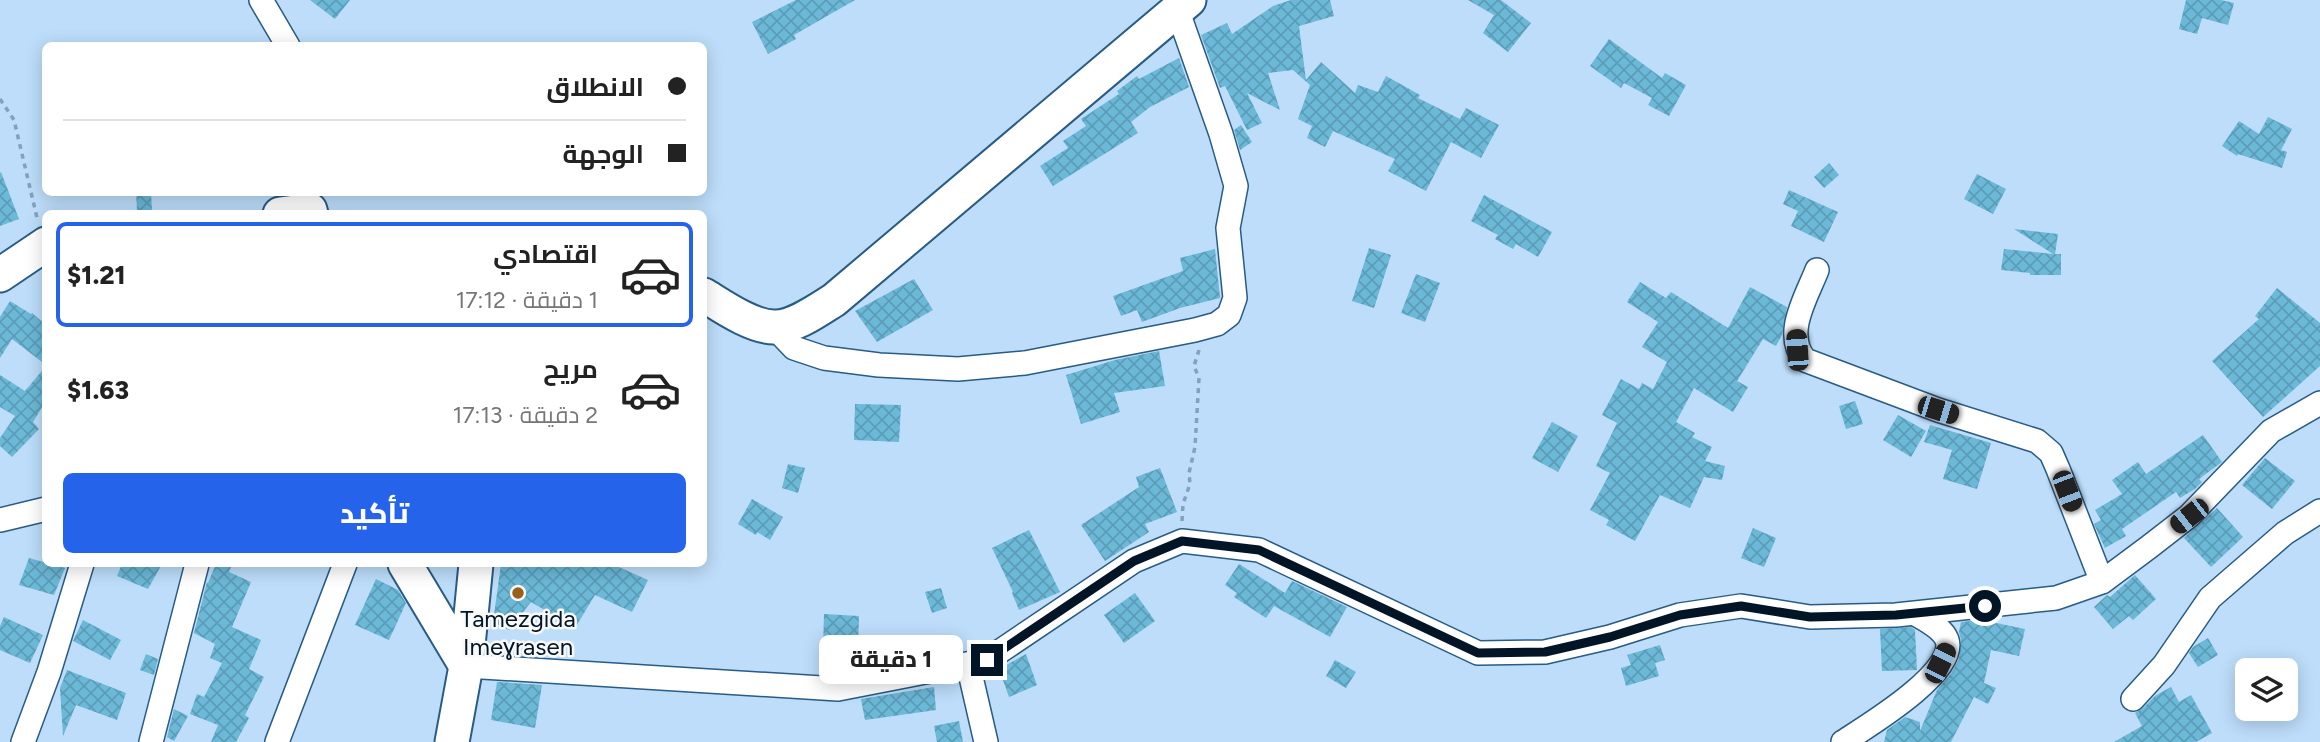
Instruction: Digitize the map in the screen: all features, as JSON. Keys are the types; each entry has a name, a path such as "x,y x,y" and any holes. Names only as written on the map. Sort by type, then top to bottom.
{"main road":[{"path":"707,297 750,320 774,327 801,320 834,300 1183,4"},
{"path":"0,275 42,245"},
{"path":"407,567 466,666"},
{"path":"452,742 466,666 476,567"}],"street":[{"path":"261,0 286,42"},
{"path":"774,327 794,348 824,358 879,365 958,369 1026,363 1204,328 1229,316 1235,298 1228,229 1236,186 1183,4"},
{"path":"1817,270 1800,312 1795,334 1797,350 1805,360 1938,410 2036,441 2051,453 2102,582"},
{"path":"466,666 838,689 987,660 1134,561 1182,541 1259,550 1478,653 1545,652 1610,637 1680,615 1741,606 1810,617 1914,613 2056,598 2102,582 2189,516 2271,432 2320,403"},
{"path":"0,520 42,510"},
{"path":"2133,699 2164,666 2210,598 2286,533 2320,511"},
{"path":"23,742 49,672 81,567"},
{"path":"151,742 196,567"},
{"path":"277,742 344,567"},
{"path":"1843,742 1926,683 1940,663 1948,647 1946,638 1935,626 1914,613"},
{"path":"968,664 986,742"}],"path":[{"path":"0,99 14,120 42,235"},
{"path":"1182,541 1183,504 1190,484 1189,473 1195,447 1199,378 1194,366 1204,328"}],"building":[{"path":"310,0 350,0 335,19"},
{"path":"796,0 855,0 794,35 796,39 768,54 752,22"},
{"path":"1291,0 1330,0 1334,16 1299,26 1306,80 1321,62 1355,93 1358,85 1378,92 1386,76 1420,95 1418,98 1460,119 1466,108 1499,125 1481,158 1451,142 1426,191 1388,171 1395,159 1333,131 1325,147 1307,138 1312,126 1298,119 1310,85 1293,70 1268,73 1280,110 1247,93 1262,123 1247,130 1225,86 1220,88 1201,35 1227,23 1232,34 1273,6"},
{"path":"1468,0 1501,0 1531,23 1508,52 1483,33 1494,15"},
{"path":"2186,0 2221,0 2234,3 2228,25 2202,18 2197,34 2179,29"},
{"path":"1609,39 1662,78 1665,73 1686,85 1669,116 1648,105 1652,98 1624,83 1621,88 1590,66"},
{"path":"1179,58 1189,87 1150,107 1131,122 1138,133 1053,186 1040,166 1068,148 1063,141 1086,126 1081,119 1119,94 1117,91 1137,76 1139,79"},
{"path":"2268,117 2292,129 2281,150 2287,152 2282,168 2238,154 2237,156 2222,146 2239,121 2259,134"},
{"path":"1241,125 1252,142 1240,150 1234,130"},
{"path":"1829,163 1839,175 1824,188 1814,177"},
{"path":"0,173 19,219 0,226"},
{"path":"1977,174 2006,189 1993,214 1964,199"},
{"path":"1789,190 1838,212 1824,242 1791,226 1798,211 1783,204"},
{"path":"1484,195 1552,232 1538,257 1516,244 1513,249 1495,239 1498,235 1471,221"},
{"path":"136,196 151,196 152,210 137,210"},
{"path":"2014,229 2058,234 2055,254 2061,254 2061,275 2030,275 2001,270 2004,249 2053,254"},
{"path":"1369,248 1391,255 1374,308 1352,301"},
{"path":"1215,249 1220,298 1180,308 1142,322 1137,310 1121,316 1113,296 1183,271 1180,258"},
{"path":"1416,274 1440,283 1425,322 1401,313"},
{"path":"914,279 933,310 877,342 855,311"},
{"path":"1640,282 1666,298 1671,292 1728,328 1750,287 1787,307 1782,335 1776,346 1763,339 1737,381 1748,387 1733,412 1694,388 1676,422 1695,433 1692,437 1712,447 1705,461 1725,466 1722,480 1704,477 1690,508 1660,495 1635,541 1606,525 1609,520 1590,510 1610,473 1596,466 1617,423 1602,415 1621,379 1639,389 1642,383 1653,389 1667,362 1642,347 1658,322 1627,302"},
{"path":"2277,288 2320,323 2320,366 2263,417 2212,361 2259,319 2255,316"},
{"path":"10,301 42,322 42,362 12,339 0,358 0,317"},
{"path":"1159,351 1165,386 1114,393 1120,412 1081,424 1066,375 1115,360"},
{"path":"42,371 42,407 33,422 39,429 12,457 0,446 0,438 15,416 0,407 0,375 25,391"},
{"path":"1855,401 1863,424 1846,429 1839,406"},
{"path":"855,404 901,405 899,442 854,440"},
{"path":"1898,415 1926,431 1911,457 1883,440"},
{"path":"1552,422 1578,436 1558,472 1532,458"},
{"path":"1930,425 1991,443 1977,489 1943,479 1952,450 1924,442"},
{"path":"2203,435 2222,462 2199,479 2202,482 2195,489 2180,498 2176,492 2122,529 2126,536 2105,548 2094,524 2101,520 2095,510 2122,494 2112,480 2138,462 2146,474"},
{"path":"2265,458 2295,481 2272,509 2242,485"},
{"path":"788,464 805,468 798,493 782,488"},
{"path":"1160,468 1177,512 1145,524 1149,532 1105,561 1081,525 1139,487 1136,477"},
{"path":"752,499 783,517 770,540 738,524"},
{"path":"2217,508 2243,537 2211,567 2184,538"},
{"path":"1753,528 1776,538 1764,567 1741,558"},
{"path":"1029,530 1060,592 1019,610 992,548"},
{"path":"29,558 42,562 42,567 65,568 54,595 19,585"},
{"path":"1239,564 1285,593 1292,581 1347,607 1330,637 1274,606 1266,618 1234,597 1237,593 1225,585"},
{"path":"121,567 160,567 148,589 117,576"},
{"path":"215,567 231,567 229,572 251,582 232,627 261,640 249,669 264,677 245,715 249,718 236,742 211,742 218,725 190,714 197,694 204,697 222,663 210,658 215,644 194,633"},
{"path":"501,567 619,567 648,580 632,612 595,595 575,628 531,602 509,630 493,622"},
{"path":"2135,575 2156,599 2133,620 2129,616 2113,629 2094,607"},
{"path":"376,579 398,590 406,603 389,640 355,625"},
{"path":"941,588 947,608 932,613 925,592"},
{"path":"1135,593 1155,621 1124,643 1104,615"},
{"path":"824,614 859,616 858,650 823,649"},
{"path":"4,617 43,635 30,663 0,650 0,626"},
{"path":"83,620 121,640 110,660 73,641"},
{"path":"1982,620 2025,629 2019,656 1991,650 1984,683 1996,688 1988,704 1974,697 1951,742 1884,742 1887,730 1905,717 1920,722 1920,731 1937,690 1951,674 1959,659 1961,622"},
{"path":"1911,627 1915,630 1917,670 1882,671 1880,629"},
{"path":"2208,638 2218,655 2198,667 2189,653 2193,647"},
{"path":"1660,645 1665,660 1655,663 1659,676 1626,686 1621,668 1631,665 1627,655"},
{"path":"146,654 158,659 154,675 140,670"},
{"path":"1026,654 1037,685 1009,697 999,669"},
{"path":"1335,660 1356,672 1346,688 1326,676"},
{"path":"67,670 126,693 117,720 76,705 63,736 60,688"},
{"path":"497,682 542,685 535,728 491,720"},
{"path":"934,687 936,710 865,720 861,699"},
{"path":"2171,687 2179,702 2191,695 2212,733 2196,742 2114,742 2142,726 2135,713"},
{"path":"174,709 188,716 174,741 167,737"},
{"path":"959,721 963,742 937,742 934,726"}],"place":[{"name":"Tamezgida Imeɣrasen","path":"518,593"}],"route":[{"path":"987,660 1134,561 1182,541 1259,550 1478,653 1545,652 1610,637 1680,615 1741,606 1810,617 1896,615 1985,606"}]}
